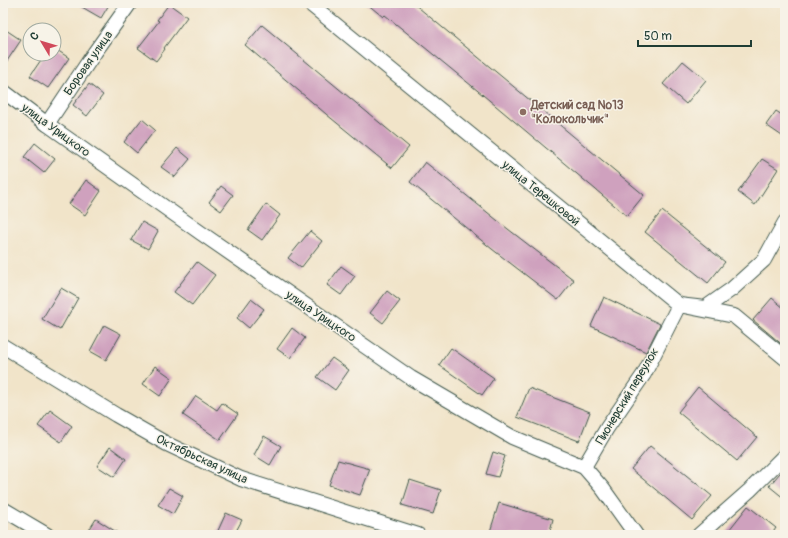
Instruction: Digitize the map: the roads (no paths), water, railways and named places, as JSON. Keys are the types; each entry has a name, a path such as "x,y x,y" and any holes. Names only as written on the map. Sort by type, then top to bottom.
{"street":[{"name":"Боровая улица","path":"47,124 130,3"},
{"name":"улица Терешковой","path":"309,3 679,305 734,316 785,358"},
{"name":"улица Урицкого","path":"3,91 201,234 411,378 512,437 584,467 603,489 636,535"},
{"path":"679,305 705,308 732,289 764,260 785,222"},
{"name":"Пионерский переулок","path":"584,467 607,428 644,374 679,305"},
{"name":"Октябрьская улица","path":"3,346 116,415 167,444 241,479 418,535"},
{"path":"699,535 750,490 785,454"},
{"path":"3,509 47,535"}],"place":[{"name":"Детский сад №13 \"Колокольчик\"","path":"523,112"}]}
